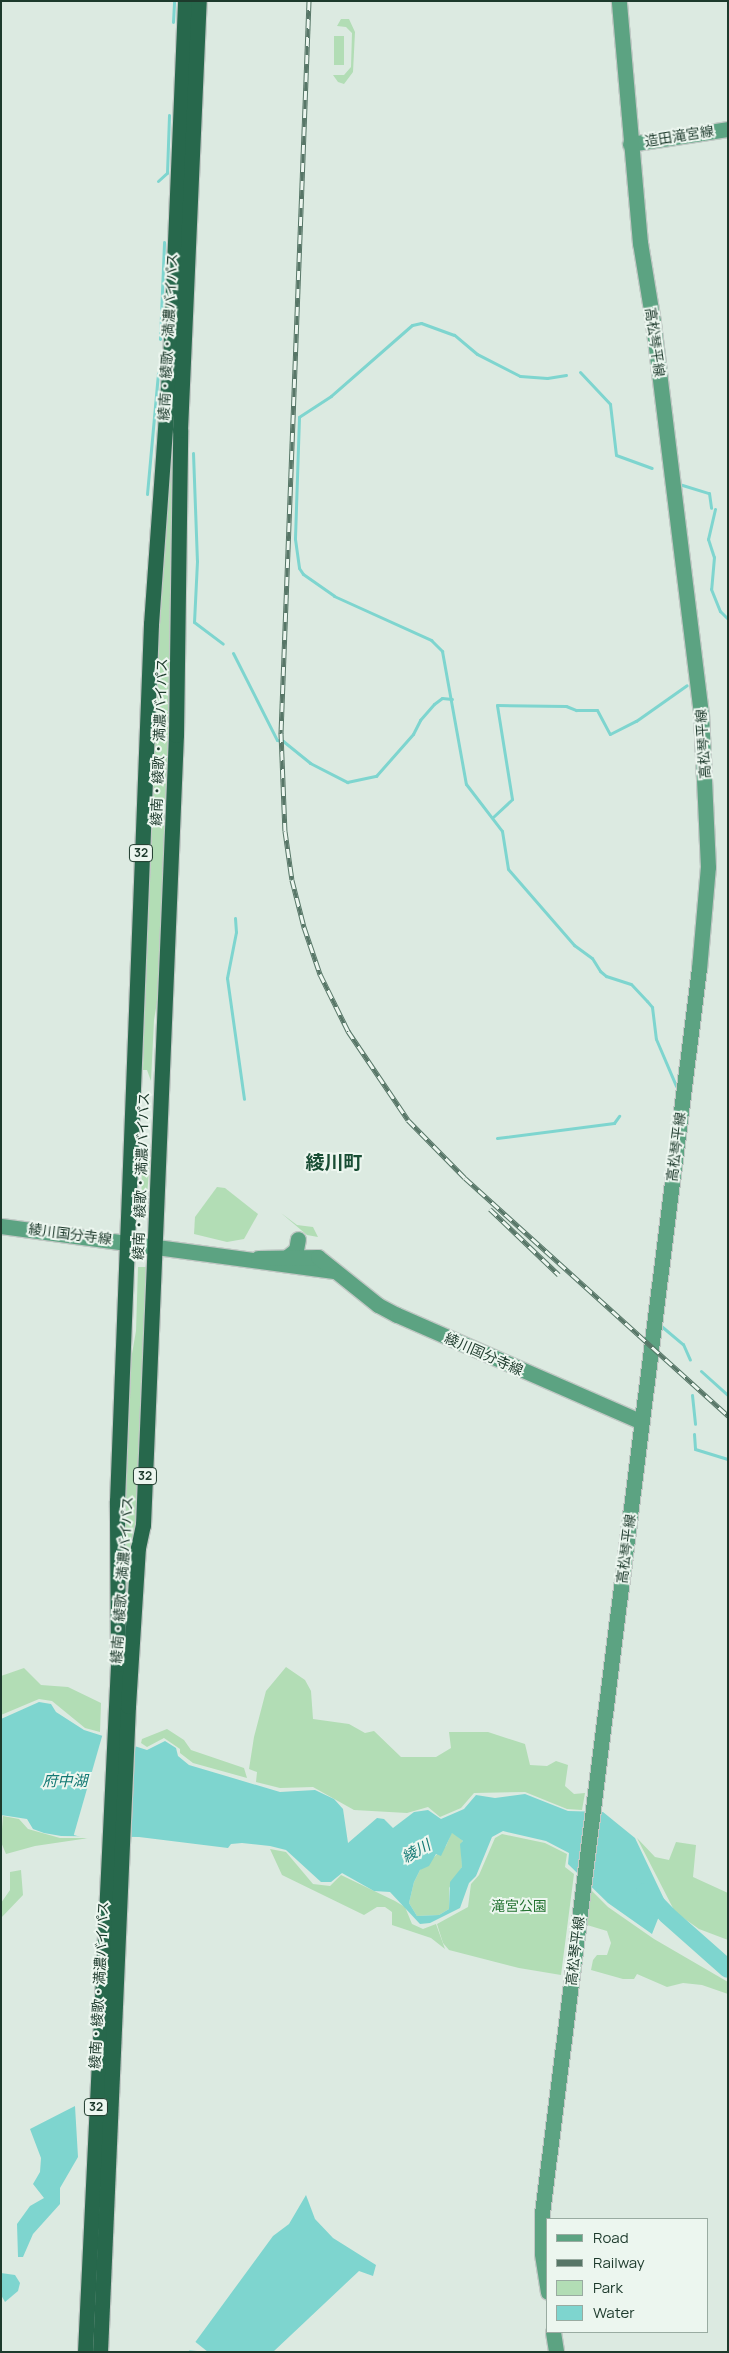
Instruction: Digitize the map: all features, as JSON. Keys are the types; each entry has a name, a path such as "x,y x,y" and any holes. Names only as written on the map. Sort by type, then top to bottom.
{"highway":[{"name":"綾南・綾歌・満濃バイパス","path":"121,1706 118,1647 117,1501 151,624 172,332 185,1"},
{"name":"綾南・綾歌・満濃バイパス","path":"85,2352 114,1863 121,1706 138,1548 143,1525 177,709 180,430 199,1"},
{"name":"綾南・綾歌・満濃バイパス","path":"100,2352 114,1863"}],"main road":[{"name":"高松琴平線","path":"546,2279 542,2253 542,2213 699,969 708,867 701,714 630,144 619,1"},
{"name":"造田滝宮線","path":"630,144 728,129"},
{"name":"綾川国分寺線","path":"1,1226 154,1244 336,1271"},
{"path":"287,1258 296,1250 298,1239"},
{"name":"綾川国分寺線","path":"258,1258 318,1257 378,1305 397,1315 642,1422"},
{"path":"554,2333 556,2352"}],"green space":[{"path":"341,19 349,19 355,32 353,72 344,84 338,82 333,75 344,75 351,67 352,33 346,27 337,26"},
{"path":"334,36 344,36 344,65 334,65"},
{"path":"179,332 173,657 161,979 154,1020 151,1081 147,1070 143,1070 155,657"},
{"path":"142,1158 150,1161 145,1217 141,1217"},
{"path":"217,1187 225,1188 258,1214 244,1239 227,1242 194,1234 195,1217"},
{"path":"281,1213 297,1225 313,1227 318,1237 307,1235"},
{"path":"138,1267 148,1267 138,1537 127,1590 122,1590 129,1371 136,1331"},
{"path":"286,1667 305,1680 311,1691 313,1719 349,1724 365,1733 374,1731 401,1757 436,1757 451,1748 449,1732 488,1732 525,1744 530,1765 547,1766 556,1761 568,1765 565,1786 574,1794 585,1793 582,1810 567,1809 525,1792 474,1793 461,1808 440,1817 428,1807 407,1813 354,1810 313,1787 280,1788 256,1782 257,1772 249,1769 254,1737 266,1691"},
{"path":"24,1668 41,1685 68,1687 101,1703 100,1732 85,1728 52,1701 39,1699 1,1715 1,1676"},
{"path":"167,1729 184,1740 191,1750 244,1768 247,1778 193,1763 180,1753 180,1749 164,1738 147,1747 141,1743 142,1739"},
{"path":"3,1816 19,1819 28,1829 60,1838 89,1838 35,1846 6,1854 1,1842"},
{"path":"452,1832 463,1841 461,1844 462,1867 449,1888 449,1909 439,1915 417,1916 409,1903 414,1882 420,1870 446,1846"},
{"name":"滝宮公園","path":"502,1834 545,1843 567,1854 565,1867 574,1874 561,1975 519,1968 449,1950 443,1943 437,1924 468,1907 471,1884 479,1875 495,1838"},
{"path":"637,1838 655,1857 669,1860 676,1842 696,1845 693,1877 728,1893 728,1940 699,1929 675,1912"},
{"path":"270,1849 286,1852 313,1884 330,1886 341,1875 405,1907 412,1924 423,1929 436,1924 445,1949 431,1938 392,1925 392,1912 385,1907 377,1907 364,1915 282,1875"},
{"path":"21,1870 23,1895 1,1918 1,1903 10,1890 10,1872"},
{"path":"591,1890 608,1907 654,1939 728,1982 728,1994 702,1985 683,1983 667,1987 637,1974 634,1979 623,1979 591,1970 593,1960 597,1955 607,1955 611,1943 607,1931 587,1925"}],"water":[{"name":"府中湖","path":"39,1702 51,1704 56,1712 84,1730 147,1750 165,1741 176,1748 178,1756 189,1765 280,1792 315,1790 334,1799 343,1809 348,1843 377,1818 384,1819 393,1828 414,1812 428,1810 441,1819 464,1809 476,1795 495,1798 525,1794 568,1811 603,1812 635,1838 665,1901 652,1934 608,1903 568,1864 569,1853 546,1841 503,1831 492,1837 476,1876 469,1883 460,1908 430,1923 420,1924 390,1892 374,1891 342,1873 331,1882 321,1882 286,1850 270,1846 242,1843 231,1844 228,1848 139,1837 61,1836 44,1833 33,1829 27,1819 1,1815 1,1719","holes":["452,1833 463,1841 460,1844 462,1867 450,1882 449,1909 439,1915 417,1916 409,1903 414,1882 420,1870 429,1866 436,1854 441,1856"]},
{"path":"75,2106 78,2157 60,2188 60,2204 33,2234 23,2257 18,2257 17,2224 30,2206 44,2198 33,2184 40,2172 41,2158 30,2129"},
{"path":"306,2195 315,2219 333,2238 376,2265 373,2276 359,2271 273,2352 188,2352 273,2236 289,2224"},
{"path":"1,2273 15,2275 20,2283 18,2291 5,2302 1,2295"}],"pier":[{"path":"103,1733 137,1743 107,1845 74,1835"},
{"path":"193,2340 208,2352 186,2350"}],"waterway":[{"path":"173,22 174,1"},
{"path":"158,181 167,173 169,115"},
{"path":"160,339 164,242"},
{"path":"566,375 547,378 520,376 477,354 454,335 421,323 412,325 331,396 299,417 295,539 299,568 303,574 334,596 431,640 442,651 466,784 502,831 508,869 574,945 592,958 600,971 606,976 631,984 652,1007 656,1039 676,1086"},
{"path":"580,372 610,404 616,455 652,468"},
{"path":"147,494 158,373"},
{"path":"193,453 197,561 194,622 223,644"},
{"path":"679,484 709,493 711,508"},
{"path":"715,509 708,539 714,557 711,589 720,611 728,619"},
{"path":"233,653 277,740 283,741 310,763 347,782 376,776 413,734 420,720 434,704 442,698 452,699"},
{"path":"493,817 512,799 497,705 566,706 576,710 597,710 610,734 636,721 687,685"},
{"path":"235,918 236,932 227,978 244,1099"},
{"path":"497,1138 614,1123 619,1116"},
{"path":"660,1325 683,1344 690,1360"},
{"path":"701,1371 728,1395"},
{"path":"692,1395 695,1424"},
{"path":"694,1434 695,1449 728,1459"},
{"name":"綾川","path":"645,1892 667,1915 728,1969"}],"railway":[{"path":"309,1 281,733 285,831 292,880 304,927 320,974 348,1031 408,1120 465,1178 728,1416"},
{"path":"490,1209 559,1275"}],"district":[{"name":"綾川町","path":"334,1163"}]}
